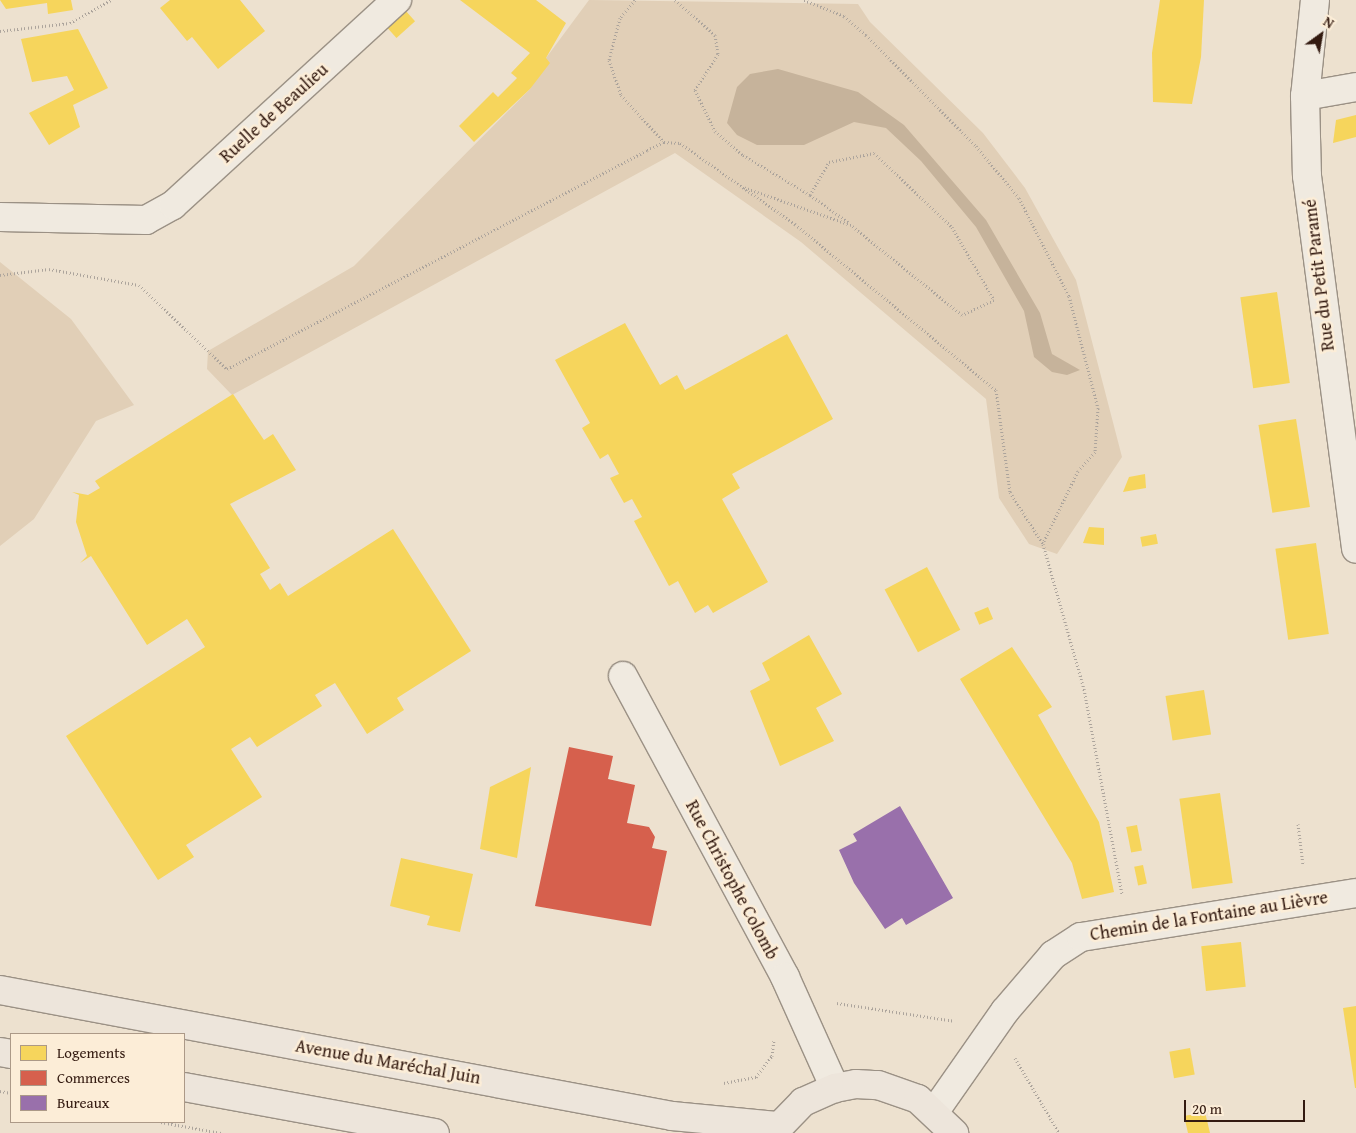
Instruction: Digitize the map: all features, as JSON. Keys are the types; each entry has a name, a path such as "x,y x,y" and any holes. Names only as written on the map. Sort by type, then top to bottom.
{"main road":[{"name":"Avenue du Maréchal Juin","path":"0,990 672,1116 775,1130"},
{"path":"775,1130 803,1102 835,1088 878,1085 911,1096 935,1111 954,1133"},
{"path":"185,1087 435,1133"}],"street":[{"name":"Ruelle de Beaulieu","path":"0,217 146,220 173,205 397,0"},
{"name":"Rue du Petit Paramé","path":"1315,0 1305,96 1307,176 1356,549"},
{"path":"1305,96 1356,87"},
{"name":"Rue Christophe Colomb","path":"623,676 788,984 835,1088"},
{"name":"Chemin de la Fontaine au Lièvre","path":"935,1111 987,1034 1053,955 1082,937 1128,927 1307,898 1356,892"}],"path":[{"path":"0,31 70,23 111,0"},
{"path":"635,0 620,18 609,60 621,95 664,142"},
{"path":"675,0 715,35 718,54 695,90 715,131 744,155 810,195 851,224 962,315 994,300 952,227 874,153 829,162 810,195"},
{"path":"804,0 844,16 866,35 976,146 1019,198 1069,296 1098,408 1094,452 1078,471 1043,544"},
{"path":"0,275 49,269 140,285 227,369 664,142 680,142 737,185 795,224 996,390 1010,492 1043,544 1084,689 1128,927"},
{"path":"737,185 851,224"},
{"path":"1298,824 1307,898"},
{"path":"166,1123 221,1133"}],"shaded area":[{"path":"589,0 858,4 870,22 983,133 1025,188 1076,280 1122,457 1057,554 1029,544 999,498 986,399 801,242 675,153 232,395 207,369 208,351 354,266 530,89 546,58"},
{"path":"778,69 858,92 904,125 986,220 1040,313 1052,354 1080,370 1067,375 1052,372 1034,357 1024,311 976,227 921,161 886,128 854,122 804,145 757,145 737,135 727,123 737,87 750,74"},
{"path":"0,262 71,319 134,405 96,421 34,519 0,546"}],"building: Logements":[{"path":"0,0 71,0 73,10 48,14 47,3 6,9"},
{"path":"170,0 240,0 265,31 218,69 192,37 187,41 160,8"},
{"path":"460,0 536,0 566,23 546,58 550,63 530,89 474,142 459,126 493,92 498,97 517,78 511,73 530,53"},
{"path":"1160,0 1204,0 1201,57 1192,104 1153,102 1152,53"},
{"path":"405,10 415,21 396,38 386,27"},
{"path":"78,29 108,88 73,105 80,127 49,145 29,113 74,90 67,76 32,82 21,39"},
{"path":"1356,115 1356,137 1333,143 1336,120"},
{"path":"1277,292 1290,383 1253,388 1240,297"},
{"path":"625,323 660,385 677,375 685,390 787,334 833,419 732,474 740,488 722,499 768,582 713,613 708,605 695,613 678,581 669,586 634,521 642,517 632,499 624,503 610,478 619,474 608,454 600,459 582,428 590,423 555,360"},
{"path":"233,394 264,440 273,434 296,470 230,504 270,568 260,574 270,590 280,583 288,596 393,529 471,651 397,698 404,710 367,734 335,683 315,695 322,706 257,747 250,737 231,749 262,797 186,845 194,857 158,880 66,736 205,647 187,619 147,645 91,556 80,563 87,556 76,522 79,495 72,492 88,495 100,488 95,481"},
{"path":"1296,419 1310,507 1272,513 1258,425"},
{"path":"1145,474 1146,488 1123,492 1129,477"},
{"path":"1089,527 1104,528 1104,545 1083,543"},
{"path":"1156,534 1158,544 1142,547 1140,537"},
{"path":"1316,543 1329,634 1288,640 1275,549"},
{"path":"927,567 960,630 918,652 885,590"},
{"path":"988,607 993,619 979,625 974,613"},
{"path":"809,635 842,694 816,708 834,741 780,766 750,691 770,680 762,663"},
{"path":"1012,647 1052,707 1038,715 1099,822 1114,892 1082,899 1072,863 960,679"},
{"path":"1204,690 1211,734 1173,741 1165,696"},
{"path":"531,767 517,858 480,849 490,787"},
{"path":"1220,793 1233,883 1192,889 1179,799"},
{"path":"1137,825 1142,851 1131,853 1126,827"},
{"path":"401,858 473,874 460,932 427,925 430,916 390,906"},
{"path":"1143,865 1147,884 1138,885 1134,867"},
{"path":"1241,942 1246,987 1206,991 1201,946"},
{"path":"1356,1006 1356,1088 1355,1088 1343,1008"},
{"path":"1190,1048 1195,1075 1174,1078 1169,1052"},
{"path":"1205,1112 1210,1133 1188,1133 1184,1116"}],"building: Commerces":[{"path":"569,747 613,756 608,779 635,785 627,823 649,827 655,837 652,848 667,851 651,926 535,906"}],"building: Bureaux":[{"path":"900,806 953,898 906,925 902,918 885,929 854,883 839,850 857,841 853,834"}]}
